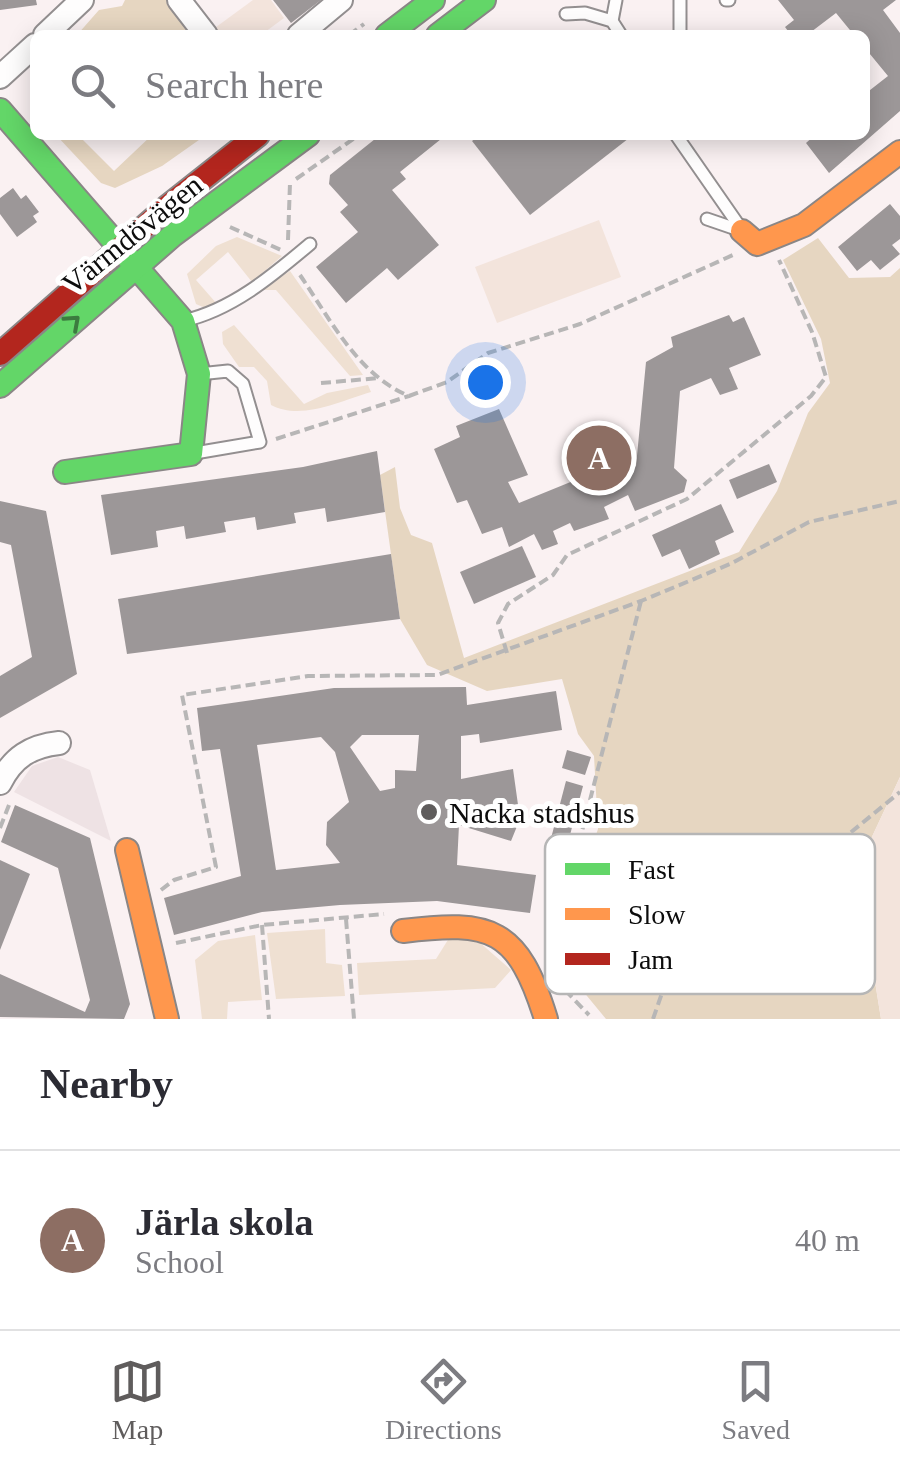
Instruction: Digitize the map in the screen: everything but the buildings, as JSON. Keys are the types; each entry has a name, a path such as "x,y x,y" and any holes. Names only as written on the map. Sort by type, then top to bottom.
{"street":[{"path":"50,30 82,0"},
{"path":"179,0 202,30"},
{"path":"306,30 341,0"},
{"path":"394,30 433,0"},
{"path":"445,30 484,0"},
{"path":"0,77 30,50"},
{"path":"0,110 183,320 199,374 190,454 65,472"},
{"name":"Värmdövägen","path":"0,354 120,248 252,140"},
{"name":"Värmdövägen","path":"0,386 144,274 302,140"},
{"path":"750,237 804,224 900,152"},
{"path":"7,787 22,754 59,743"},
{"path":"127,850 168,1019"},
{"path":"402,931 462,924 496,937 527,970 546,1019"}],"lane":[{"path":"612,21 616,0"},
{"path":"680,0 680,30"},
{"path":"566,14 584,13 612,21 618,30"},
{"path":"680,140 750,237"},
{"path":"707,218 750,237"},
{"path":"183,320 219,309 287,256 310,244"},
{"path":"190,454 260,442 243,384 228,371 199,374"}],"path":[{"path":"287,256 290,183"},
{"path":"226,225 287,256 355,354 379,378 410,396"},
{"path":"260,442 286,438 447,382 488,353 580,324 750,237 780,261 812,332 826,377 812,396 687,499 566,554 552,575 508,604 498,623 506,653"},
{"path":"321,383 379,378"},
{"path":"154,895 174,880 216,867 182,695 340,673 437,675 641,602 730,564 809,522 900,501"},
{"path":"581,834 641,602"},
{"path":"0,828 7,787"},
{"path":"849,834 900,792"},
{"path":"346,918 354,1019"},
{"path":"166,945 262,925 269,1019"},
{"path":"653,1019 662,994"}],"shaded area":[{"path":"125,0 167,0 191,30 81,30 99,10 122,6"},
{"path":"253,0 271,0 284,18 268,30 212,30"},
{"path":"61,140 83,140 114,171 147,140 199,140 162,166 115,188 101,183"},
{"path":"599,220 621,277 497,323 475,267"},
{"path":"237,237 282,256 252,282 228,252 196,280 217,304 205,308 196,304 187,274 216,246"},
{"path":"818,238 849,278 890,277 900,268 900,777 873,834 596,834 594,756 578,734 562,679 487,691 427,665 400,619 380,475 395,467 400,508 411,535 432,543 464,658 739,552 777,491 808,413 830,383 821,339 783,260"},
{"path":"290,271 363,375 350,376 276,290 260,290"},
{"path":"234,325 304,404 327,393 368,385 371,392 308,410 271,405 267,381 254,367 239,367 223,344 222,332"},
{"path":"58,757 90,770 111,841 14,792 32,766"},
{"path":"900,777 900,1019 881,1019 875,982 873,834"},
{"path":"325,929 326,963 342,965 345,996 276,999 267,933"},
{"path":"255,935 262,1000 228,1002 227,1019 202,1019 195,960 218,941"},
{"path":"451,935 478,941 511,970 495,988 359,995 357,963 436,959"},
{"path":"875,982 881,1019 606,1019 585,994 875,994"}],"traffic: fast":[{"path":"394,30 433,0"},
{"path":"445,30 484,0"},
{"path":"0,110 183,321 199,374 191,454 65,472"},
{"path":"0,386 173,235 301,140"}],"traffic: slow":[{"path":"742,231 757,244 804,225 900,152"},
{"path":"127,850 167,1019"},
{"path":"403,931 459,927 497,937 512,948 524,965 546,1019"}],"traffic: jam":[{"path":"0,354 167,207 252,140"}],"place":[{"name":"Järla skola","path":"599,458"},
{"name":"Nacka stadshus","path":"429,812"}]}
